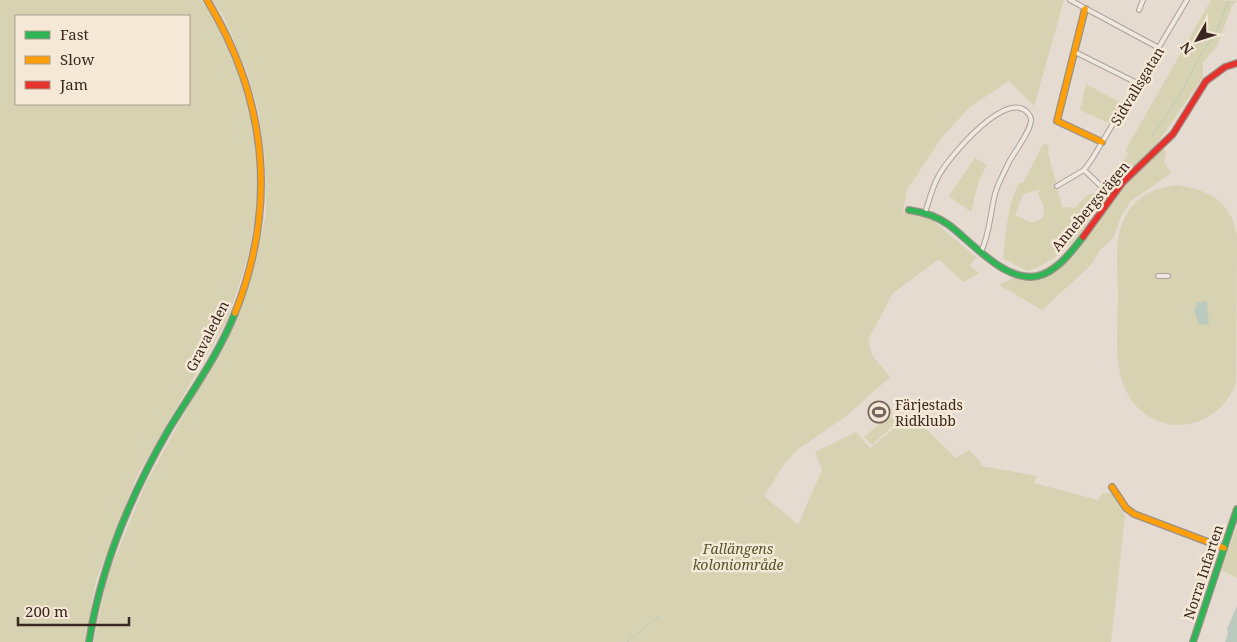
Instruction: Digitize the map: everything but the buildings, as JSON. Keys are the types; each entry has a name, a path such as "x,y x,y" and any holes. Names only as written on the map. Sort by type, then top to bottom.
{"street":[{"name":"Gravaleden","path":"89,642 102,574 137,484 232,322 244,290 252,258 261,206 262,166 257,131 244,76 230,42 207,0"},
{"path":"1070,0 1159,48"},
{"path":"1139,10 1143,0"},
{"name":"Sidvallsgatan","path":"1057,186 1084,170 1139,84 1187,0"},
{"path":"1085,9 1057,121 1102,142"},
{"path":"1075,52 1139,84"},
{"name":"Annebergsvägen","path":"909,210 925,213 947,224 981,252 1017,275 1030,278 1055,266 1069,255 1123,181 1172,134 1203,86 1216,72 1237,63"},
{"path":"925,213 938,177 961,145 992,118 1009,107 1018,106 1024,110 1031,116 1032,124 1013,154 996,191 988,238 981,252"},
{"path":"1084,170 1102,188"},
{"path":"1158,276 1168,276"},
{"path":"1112,487 1130,512 1224,548"},
{"name":"Norra Infarten","path":"1193,642 1237,509"}],"green space":[{"path":"0,0 201,0 225,35 244,85 251,117 258,168 256,211 247,261 227,320 137,476 96,580 85,642 0,642"},
{"name":"Fallängens koloniområde","path":"212,0 1064,0 1034,106 1009,81 970,107 942,137 907,190 903,212 926,215 976,257 970,266 979,273 963,282 939,259 893,293 868,340 872,355 890,377 845,417 798,449 783,466 764,496 798,525 822,470 815,452 856,432 870,448 916,411 917,420 956,458 969,450 980,461 981,466 1037,476 1034,483 1098,500 1102,493 1112,493 1125,515 1111,642 94,642 107,577 146,483 235,322 255,266 266,214 265,161 259,114 247,72 224,17"},
{"path":"1211,0 1237,1 1232,6 1217,46 1203,62 1203,77 1158,142 1166,152 1164,161 1171,173 1131,201 1121,216 1114,237 1100,250 1091,265 1042,310 999,285 1014,277 1028,280 1047,276 1074,255 1125,184 1144,167 1142,162 1111,194 1104,189 1129,153 1125,151"},
{"path":"1086,84 1123,104 1111,124 1080,110"},
{"path":"1043,144 1049,145 1048,152 1062,207 1075,208 1087,195 1102,191 1091,217 1074,240 1051,259 1027,271 1003,258 1012,201 1019,183 1023,183","holes":["1041,189 1038,193 1044,208 1043,218 1032,223 1015,215 1023,194"]},
{"path":"975,158 987,165 979,180 971,212 949,196"},
{"path":"1177,185 1199,190 1217,199 1230,214 1237,237 1236,383 1225,403 1214,413 1200,421 1176,425 1150,417 1137,406 1127,393 1121,379 1117,346 1117,256 1121,226 1134,204 1147,194 1161,188"},
{"path":"1105,195 1110,197 1069,252 1056,263 1041,271 1035,272 1054,262 1076,242 1094,217"},
{"path":"1011,269 1016,269 1030,273 1026,274"},
{"path":"889,415 896,423 872,445 864,437"},
{"path":"1237,527 1237,578 1221,570"}],"shaded area":[{"path":"1207,301 1209,325 1199,324 1194,311 1197,303"},
{"path":"1237,606 1237,642 1225,642 1228,634 1227,629"}],"waterway":[{"path":"1151,137 1177,100 1201,54 1215,35 1229,0"},
{"path":"627,642 659,616"}],"traffic: fast":[{"path":"909,210 940,219 992,262 1018,275 1031,277 1050,271 1065,258 1083,237"},
{"path":"89,642 94,613 109,558 130,506 155,454 213,358 235,313"},
{"path":"1193,642 1237,509"}],"traffic: slow":[{"path":"207,0 227,37 243,75 254,114 260,153 261,193 257,232 249,273 235,313"},
{"path":"1085,9 1057,121 1102,142"},
{"path":"1112,487 1126,508 1134,514 1224,548"}],"traffic: jam":[{"path":"1083,237 1123,182 1173,134 1206,81 1225,67 1237,63"}],"place":[{"name":"Färjestads Ridklubb","path":"879,412"}]}
